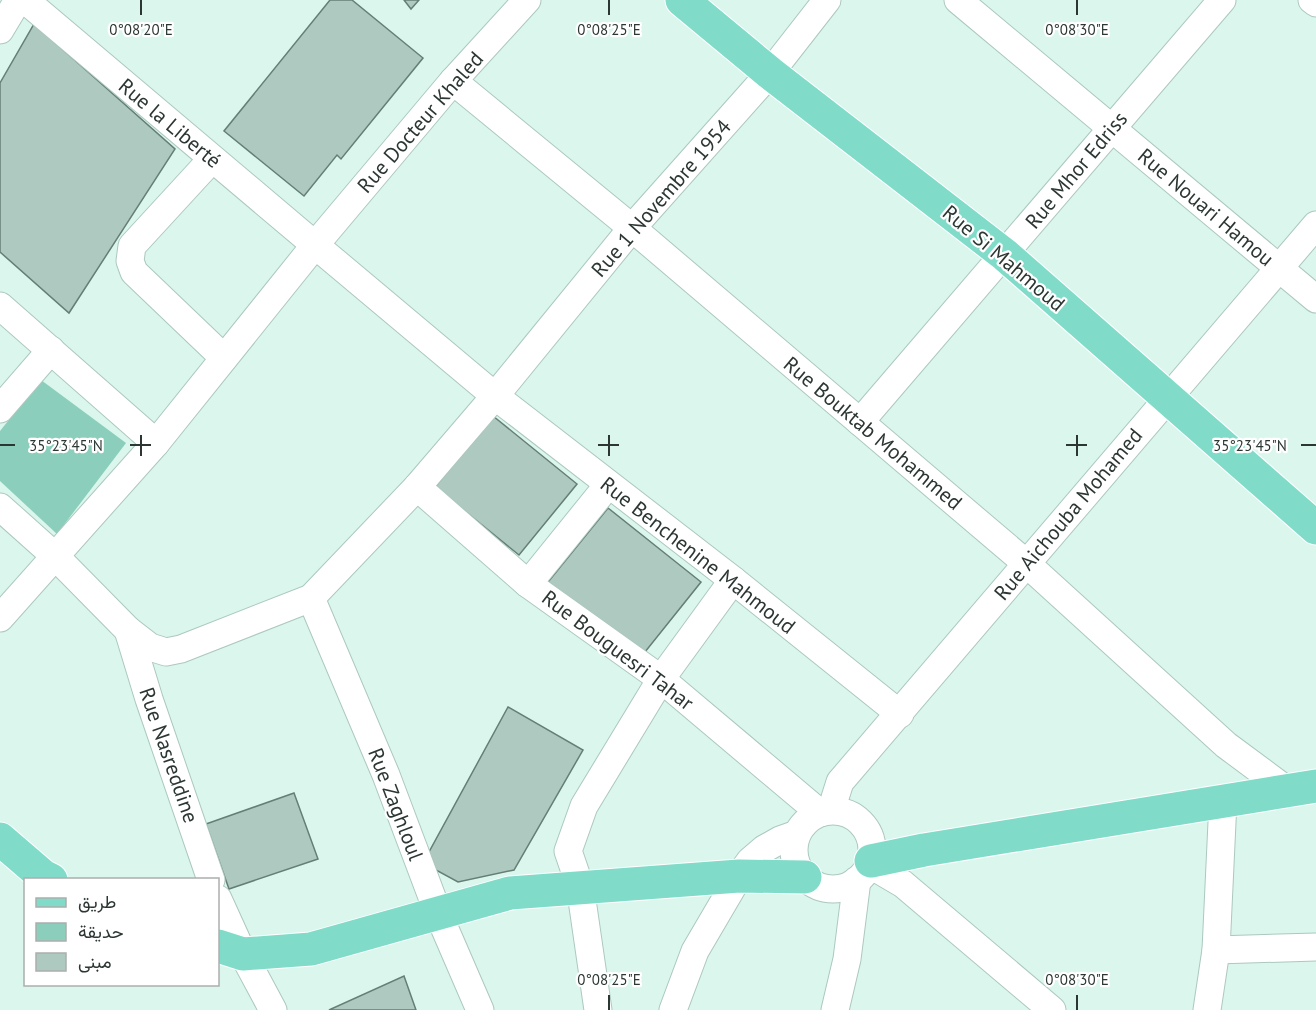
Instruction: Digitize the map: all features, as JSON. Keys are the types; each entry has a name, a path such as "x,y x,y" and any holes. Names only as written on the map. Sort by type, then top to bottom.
{"main road":[{"name":"Rue Si Mahmoud","path":"682,0 770,72 1005,255 1316,528"},
{"path":"866,869 935,848 1302,788"},
{"path":"0,839 48,878"},
{"path":"230,950 311,949 510,893 739,876 805,877"}],"street":[{"path":"0,30 18,0"},
{"name":"Rue la Liberté","path":"25,0 495,396"},
{"name":"Rue Docteur Khaled","path":"0,618 156,443 315,245 453,81 527,0"},
{"name":"Rue 1 Novembre 1954","path":"311,598 417,487 495,396 632,228 770,72 827,0"},
{"name":"Rue Nouari Hamou","path":"958,0 1316,299"},
{"name":"Rue Mhor Edriss","path":"860,422 1222,0"},
{"path":"1312,0 1316,3"},
{"name":"Rue Bouktab Mohammed","path":"453,81 632,228 1027,564 1226,745 1302,788"},
{"path":"212,159 132,246 130,261 134,272 224,358"},
{"name":"Rue Aichouba Mohamed","path":"827,812 834,801 840,783 1316,225"},
{"path":"0,306 156,443"},
{"path":"0,409 51,350"},
{"name":"Rue Benchenine Mahmoud","path":"495,396 733,580 900,714"},
{"path":"528,584 608,485"},
{"name":"Rue Bouguesri Tahar","path":"417,487 528,584 661,679 827,812"},
{"path":"0,507 56,557 128,630 150,648 166,652 181,649 311,598"},
{"path":"598,1010 580,886 568,851 584,806 661,679 733,580"},
{"name":"Rue Zaghloul","path":"311,598 386,775 438,913 480,1010"},
{"name":"Rue Nasreddine","path":"128,630 149,699 211,878"},
{"path":"1207,1010 1216,950 1223,801"},
{"path":"674,1010 695,951 750,861 764,849 796,834 810,818 827,812 846,813 856,818 865,826 872,849 835,1010"},
{"path":"796,834 794,852 799,870 814,884 836,889 847,886 866,869"},
{"path":"866,869 903,884 1053,1010"},
{"path":"219,902 230,950 273,1010"},
{"path":"1216,950 1316,947"}],"green space":[{"path":"41,380 126,443 57,534 0,481 0,431"}],"building":[{"path":"330,0 352,0 423,58 341,159 337,155 304,196 224,131"},
{"path":"404,0 419,0 411,9"},
{"path":"34,24 175,149 69,313 0,252 0,83"},
{"path":"493,416 577,484 519,555 435,487"},
{"path":"608,508 701,582 641,657 548,582"},
{"path":"508,707 583,750 514,870 458,882 423,863"},
{"path":"294,793 318,859 229,889 206,824"},
{"path":"404,976 416,1010 329,1010"}]}
